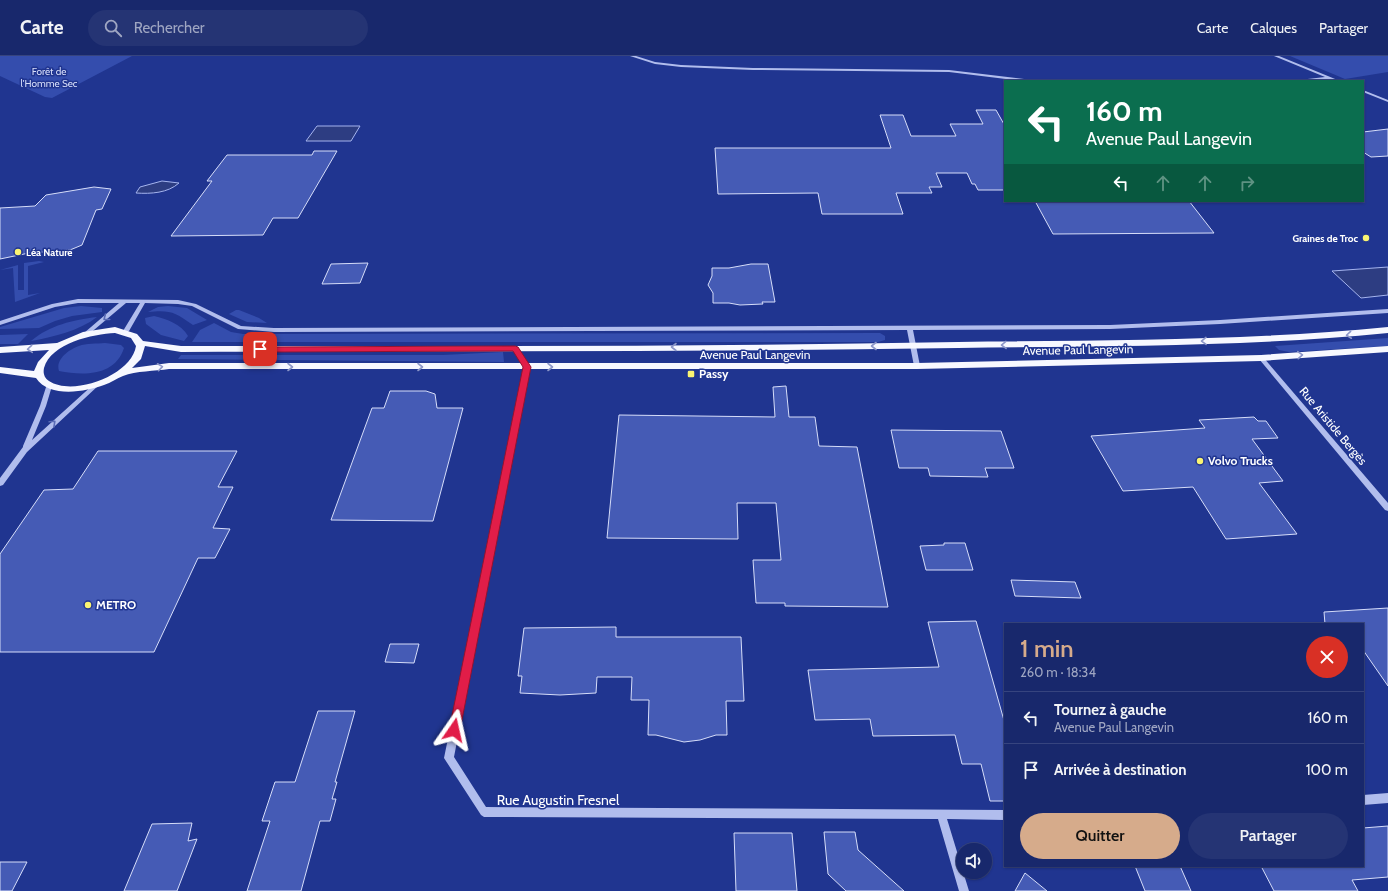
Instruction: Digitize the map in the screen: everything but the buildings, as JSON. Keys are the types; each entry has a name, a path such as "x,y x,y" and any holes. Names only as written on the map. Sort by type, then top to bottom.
{"main road":[{"path":"115,330 126,331 136,336 141,343 140,352 137,358 122,373 97,384 70,389 48,386 42,381 39,375 41,365 48,355 60,346 86,334 115,330"},
{"name":"Avenue Paul Langevin","path":"141,343 181,349 912,346 1243,341 1331,337 1388,330"},
{"path":"0,350 60,346"},
{"name":"Avenue Paul Langevin","path":"122,373 169,366 917,366 1261,358 1388,350"},
{"path":"0,370 39,375"}],"street":[{"path":"632,56 655,63 681,66 753,69 949,71 1024,80"},
{"path":"1276,56 1335,80"},
{"path":"1309,80 1330,78"},
{"path":"1364,91 1388,101"},
{"path":"86,334 124,301"},
{"path":"0,323 54,305 72,302 124,301 178,302 194,305 240,328 274,330 1110,326 1220,322 1388,311"},
{"path":"126,331 144,301"},
{"path":"910,328 912,346 917,366"},
{"path":"515,348 527,367"},
{"name":"Rue Aristide Bergès","path":"1261,358 1388,508"},
{"name":"Rue Augustin Fresnel","path":"527,367 449,758 484,812 941,814"},
{"path":"0,482 25,450 97,384"},
{"path":"25,450 43,406 48,386"},
{"path":"1364,800 1388,798"},
{"path":"964,891 941,814 1004,815"}],"green space":[{"name":"Forêt de l'Homme Sec","path":"0,56 132,56 52,98 45,97 0,76"},
{"path":"1290,56 1388,56 1388,72 1345,79"},
{"path":"39,261 44,262 28,266 28,295 40,293 15,302 13,268 0,270 18,265 18,290 24,290 24,263"},
{"path":"81,306 102,308 102,312 72,316 39,328 0,329 0,327 64,308"},
{"path":"168,306 187,308 207,320 193,325 172,313 162,311 148,312 158,307"},
{"path":"236,310 259,318 267,323 247,322 229,314"},
{"path":"154,316 178,325 188,336 184,341 161,335 146,324 145,318"},
{"path":"97,317 74,330 31,341 38,335 62,324"},
{"path":"214,323 231,332 243,334 880,333 885,336 885,340 878,342 192,342 200,330"},
{"path":"28,334 18,344 0,344 0,335"},
{"path":"1388,338 1388,346 1289,352 1279,350 1275,346"},
{"path":"105,343 121,345 124,348 120,357 114,364 106,369 88,373 69,373 59,371 59,362 64,355 72,349 85,344"},
{"path":"503,352 504,362 178,359 181,355 443,355"}],"shaded area":[{"path":"317,126 360,126 351,141 306,141"},
{"path":"162,181 179,183 165,191 136,193 140,187"},
{"path":"1388,267 1388,295 1361,298 1332,271"}],"place":[{"name":"Graines de Troc","path":"1366,238"},
{"name":"Léa Nature","path":"18,252"},
{"name":"Passy","path":"691,374"},
{"name":"Volvo Trucks","path":"1200,461"},
{"name":"METRO","path":"88,605"}],"route":[{"path":"260,349 515,348 527,367 454,730"}]}
